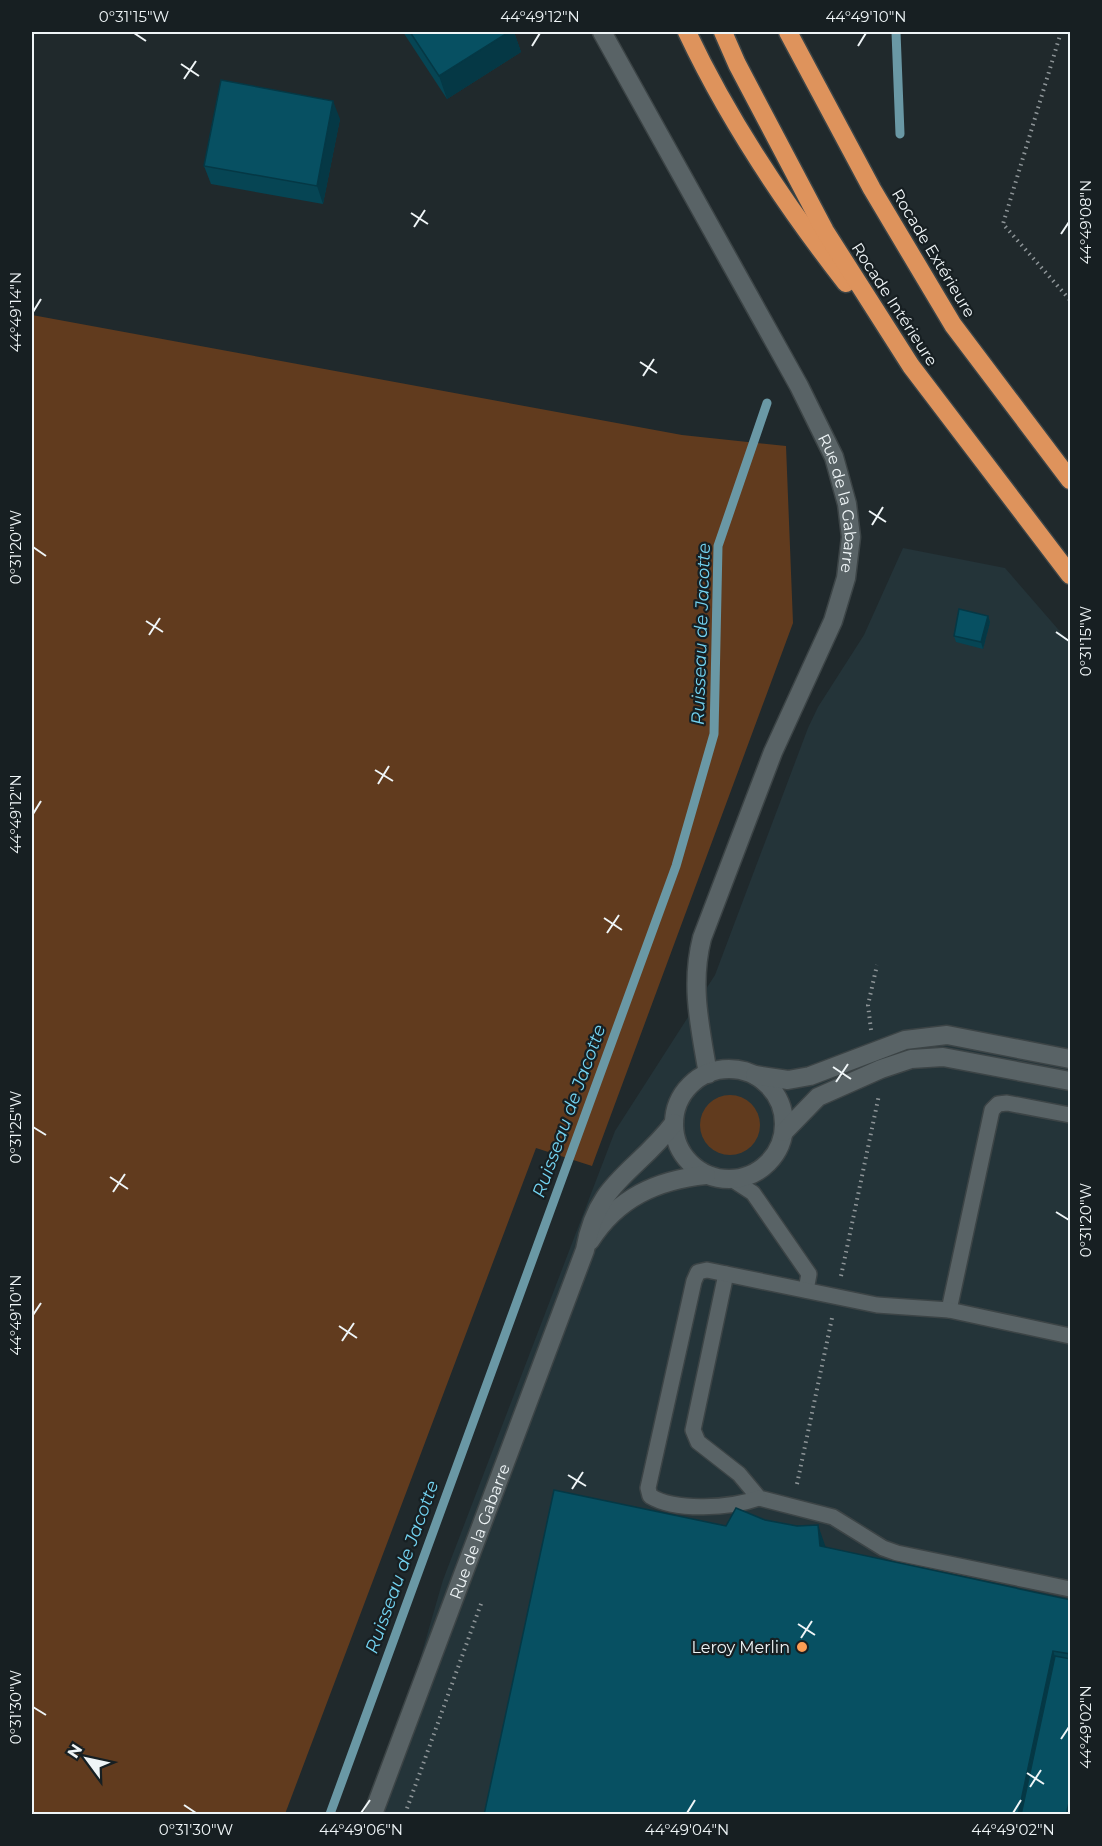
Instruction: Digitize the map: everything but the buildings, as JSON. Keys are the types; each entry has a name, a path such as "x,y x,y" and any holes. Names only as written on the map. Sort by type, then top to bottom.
{"highway":[{"path":"687,32 708,78 810,236 911,366"},
{"name":"Rocade Intérieure","path":"723,32 737,64 825,231 911,366 1071,575"},
{"name":"Rocade Extérieure","path":"788,32 872,189 954,324 1071,480"}],"street":[{"name":"Rue de la Gabarre","path":"602,32 799,386 834,457 847,504 851,537 846,578 833,621 773,752 699,948 695,1001 708,1074"},
{"path":"755,1075 769,1085 779,1099 784,1115 784,1132 779,1150 767,1165 751,1175 733,1180 706,1175 682,1154 676,1139 674,1124 676,1108 684,1093 694,1082 708,1074 731,1068 755,1075 788,1080 810,1076 905,1040 946,1035 1071,1059"},
{"path":"784,1132 818,1096 911,1059 942,1057 1071,1081"},
{"name":"Rue de la Gabarre","path":"373,1815 585,1250 594,1213 604,1196 617,1181 652,1150 674,1124"},
{"name":"Rue de la Gabarre","path":"585,1250 612,1213 630,1198 662,1182 706,1175"}],"lane":[{"path":"949,1310 992,1110 998,1104 1007,1103 1071,1115"},
{"path":"733,1180 753,1194 809,1274 806,1290"},
{"path":"1071,1336 949,1310 878,1305 707,1270 698,1272 694,1281 648,1488 650,1496 658,1501 701,1507 742,1504 759,1498 833,1518 883,1548 897,1553 1071,1589"},
{"path":"726,1274 693,1430 698,1442 739,1474 759,1498"}],"path":[{"path":"1061,32 1003,224 1071,300"},
{"path":"874,1050 868,1005 877,965"}],"shaded area":[{"path":"32,315 682,435 786,446 793,623 592,1166 536,1148 285,1814 32,1814"},
{"path":"903,548 1005,568 1070,643 1070,1814 375,1814 443,1580 615,1131 715,975 808,728 818,707 864,635"},
{"path":"730,1095 751,1104 760,1125 751,1146 730,1155 709,1146 700,1125 709,1104"}],"waterway":[{"name":"Ruisseau de Jacotte","path":"896,32 900,134"},
{"name":"Ruisseau de Jacotte","path":"330,1814 676,866 714,734 718,546 767,403"}],"place":[{"name":"Leroy Merlin","path":"802,1647"}]}
